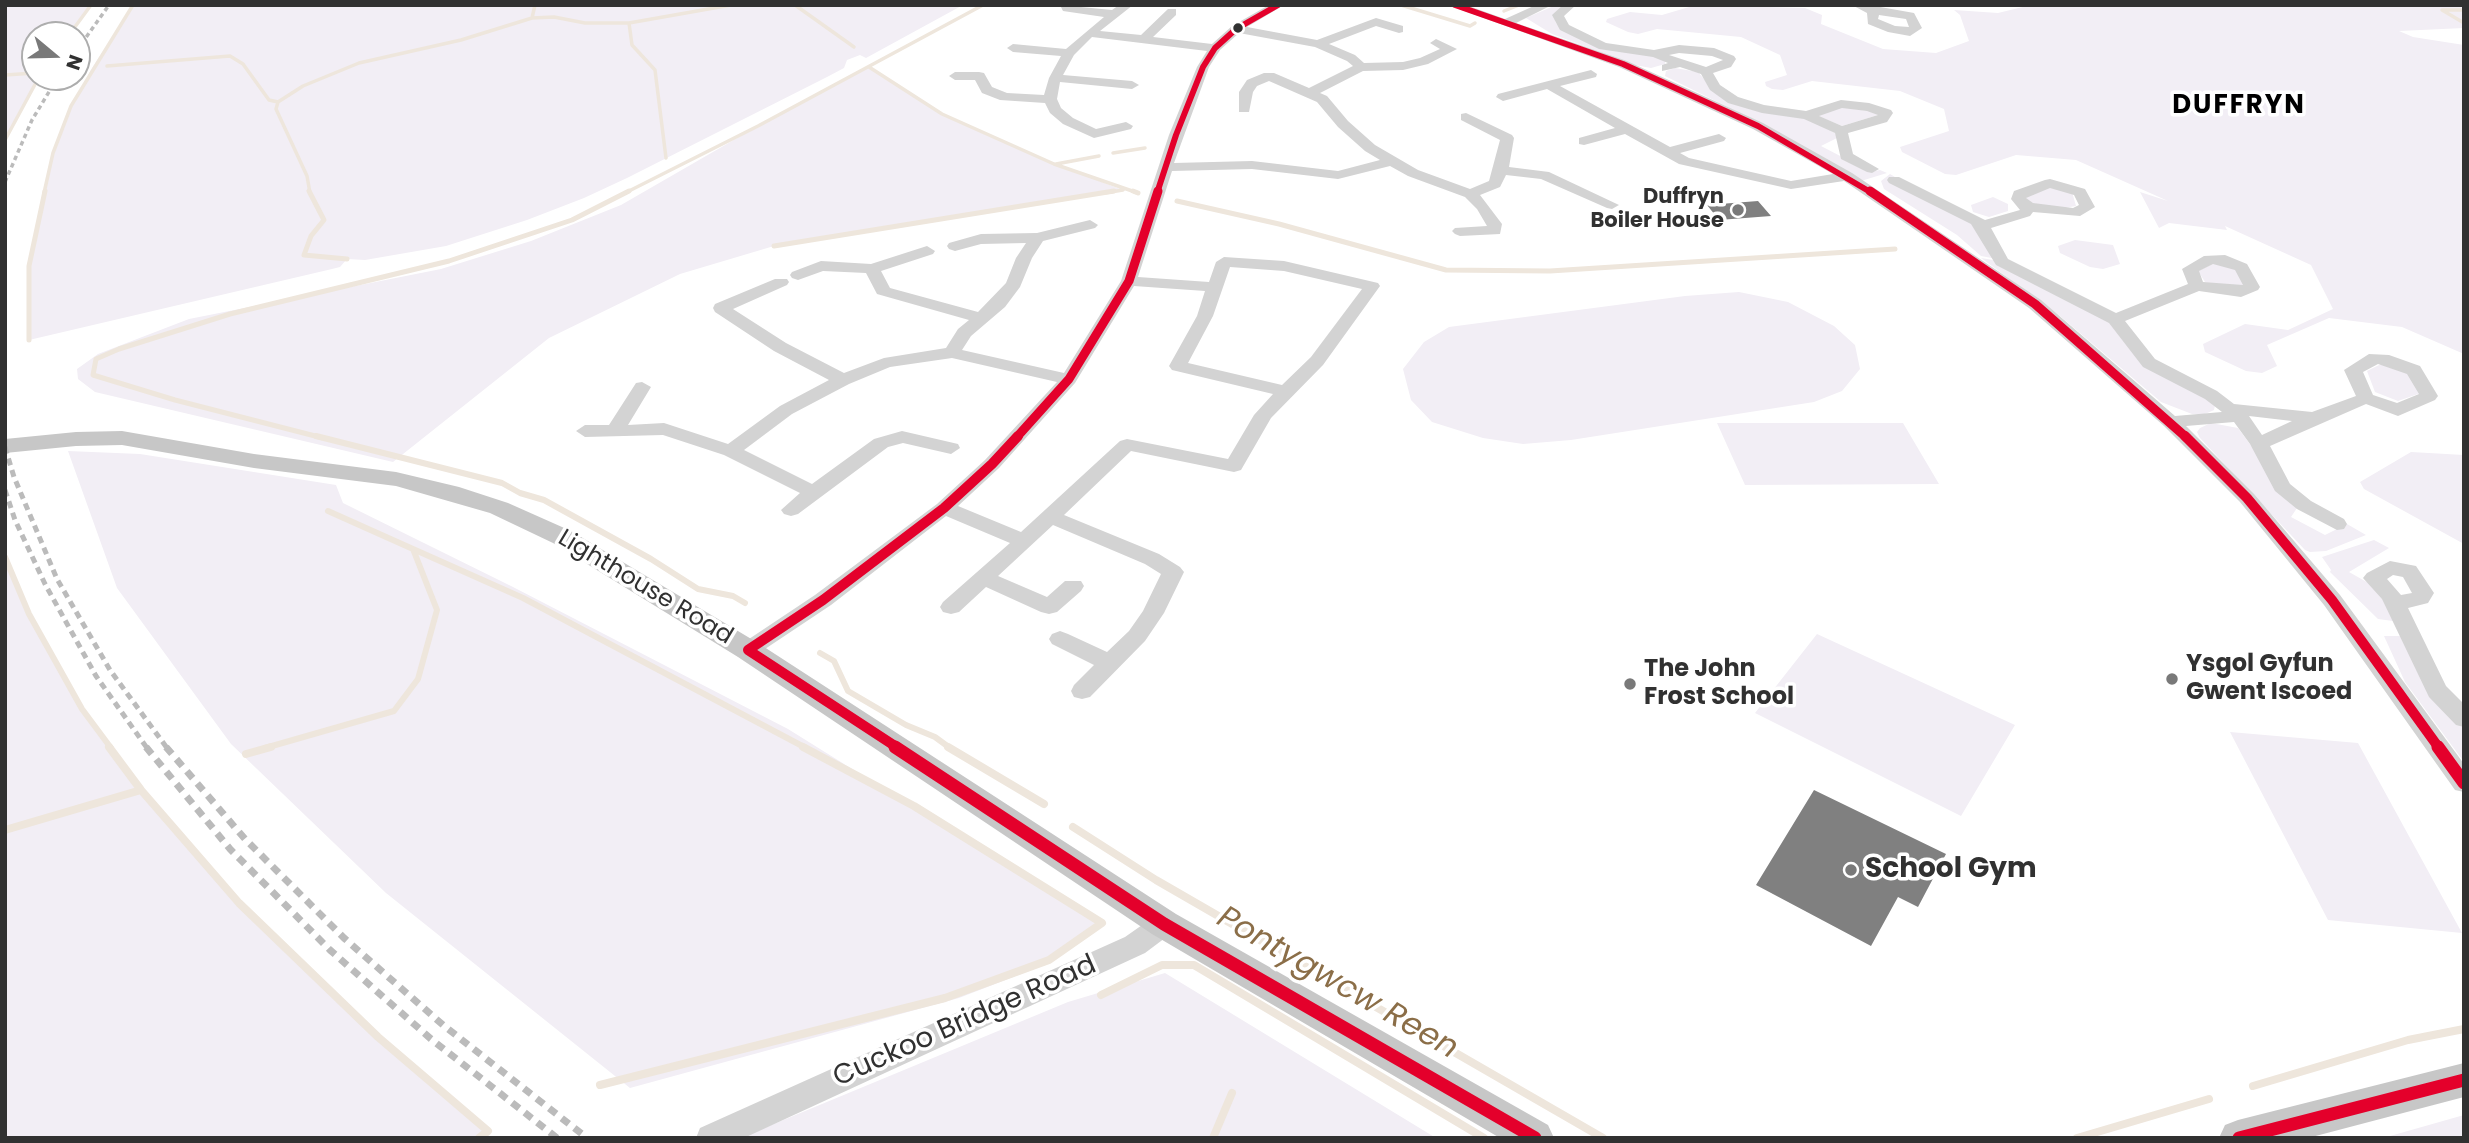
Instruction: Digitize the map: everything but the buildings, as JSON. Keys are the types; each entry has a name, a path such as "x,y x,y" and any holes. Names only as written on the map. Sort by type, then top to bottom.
{"main road":[{"name":"Lighthouse Road","path":"5,446 76,439 122,438 254,461 396,479 450,492 499,508 562,537 748,650 1164,924 1535,1138"},
{"path":"2238,1138 2464,1080"}],"street":[{"path":"1066,5 1067,9 1112,15"},
{"path":"1126,126 1094,134 1068,121 1055,110 1050,99 1055,78 1069,53 1089,33 1127,5"},
{"path":"748,650 823,600 944,508 992,464 1069,379 1129,281 1195,84 1215,48 1236,29 1278,5"},
{"path":"1454,5 1649,75 1758,126 1847,176 2035,304 2171,422 2247,498 2298,556 2464,783"},
{"path":"1507,22 1546,5"},
{"path":"1570,5 1561,11 1558,18 1570,31 1603,46 1656,54 1706,71 1727,64 1730,59 1714,52 1679,48 1656,54"},
{"path":"1858,5 1872,11"},
{"path":"1143,40 1171,12"},
{"path":"1318,44 1376,22 1399,29"},
{"path":"1236,29 1318,44 1351,58 1362,67"},
{"path":"1089,33 1215,48"},
{"path":"1310,93 1362,67 1403,66 1424,61 1451,49 1436,43"},
{"path":"1010,49 1069,53"},
{"path":"1649,75 1680,63"},
{"path":"1706,71 1715,87 1734,100 1762,109 1807,115 1841,131 1882,119 1886,113 1875,108 1841,104 1807,115"},
{"path":"1244,109 1244,101 1252,83 1267,73 1322,99 1343,124 1370,148 1413,173 1470,194 1483,206 1494,224 1495,231 1461,231"},
{"path":"1503,97 1591,74"},
{"path":"955,76 979,76 987,90 1004,97 1050,99"},
{"path":"1055,78 1132,85"},
{"path":"1549,85 1684,161 1774,183 1806,184 1847,176"},
{"path":"1466,117 1507,138 1501,170 1495,184 1470,194"},
{"path":"1584,141 1627,129"},
{"path":"1841,131 1846,156 1872,169"},
{"path":"1669,152 1719,138"},
{"path":"1167,167 1252,165 1338,175 1391,161"},
{"path":"1501,170 1544,175 1612,205"},
{"path":"1894,180 1982,226 1994,252 2002,262 2116,319 2149,363 2235,412 2259,444 2282,486 2304,505 2337,524"},
{"path":"1982,226 2025,213 2029,206"},
{"path":"955,246 981,239 1037,238 1090,225"},
{"path":"952,353 964,333 999,303 1014,284 1024,258 1037,238"},
{"path":"798,275 821,266 873,269 926,251"},
{"path":"951,607 1052,517 1127,445 1234,466 1263,415 1317,361 1372,286 1225,256 1205,316 1178,366 1286,391"},
{"path":"873,269 883,291 981,318"},
{"path":"1129,281 1215,288"},
{"path":"781,282 721,308 780,347 843,380"},
{"path":"2116,319 2197,286"},
{"path":"2070,296 2148,306"},
{"path":"731,451 786,410 843,380 897,360 952,353 1069,379"},
{"path":"615,431 642,387"},
{"path":"2259,444 2314,418 2366,398"},
{"path":"2171,422 2235,412 2314,418"},
{"path":"584,431 664,429 731,451 813,492"},
{"path":"791,510 881,443 902,438 951,448"},
{"path":"944,508 1024,541"},
{"path":"1052,517 1152,559 1173,572 1153,613 1137,636 1082,691"},
{"path":"985,578 1049,607 1073,586"},
{"path":"2396,604 2437,691 2464,719"},
{"path":"1060,639 1110,663"},
{"name":"Cuckoo Bridge Road","path":"711,1138 1135,944 1164,924"}],"shaded area":[{"path":"5,5 91,5 79,21 21,21 21,91 31,91 5,140"},
{"path":"133,5 963,5 866,58 860,55 847,60 844,68 627,178 527,220 446,246 365,260 347,259 340,267 29,340 29,266 53,153 79,91 91,91 92,68"},
{"path":"1556,5 1564,5 1554,14 1556,23 1574,36 1656,56 1665,61 1665,64 1651,68 1635,65 1552,34 1526,18"},
{"path":"1696,5 1805,8 1822,15 1821,24 1883,49 1936,53 1969,41 1960,15 1954,10 1998,13 2031,5 2464,7 2464,28 2399,31 2413,37 2464,45 2464,354 2402,327 2329,318 2267,345 2277,366 2262,373 2246,371 2205,352 2203,344 2245,324 2288,330 2333,309 2311,265 2225,226 2227,230 2169,223 2159,228 2140,192 2168,201 2076,160 2016,155 1956,175 1945,174 1902,152 1900,147 1949,131 1944,109 1900,91 1812,81 1783,90 1772,89 1766,86 1765,82 1787,75 1780,55 1741,37 1657,29 1638,34 1606,22 1607,19 1630,12 1662,15"},
{"path":"869,67 942,114 1054,164 1123,190 774,246 680,274 549,338 393,462 95,392 78,379 77,369 98,354 189,319 441,269 531,241 621,205 758,126"},
{"path":"1675,68 1698,72 1715,92 1813,121 1835,133 1837,138 1821,146 1871,172 1880,170 1887,173 1861,181 1764,125 1665,76 1666,71"},
{"path":"1839,107 1877,112 1878,115 1842,126 1818,116"},
{"path":"1890,174 1895,177 1889,180 1971,223 1997,259 1981,256 1957,235 1884,189 1881,181"},
{"path":"2050,186 2072,192 2076,206 2064,208 2030,203 2025,198"},
{"path":"1993,197 2008,204 2008,211 1989,217 1973,212 1971,205"},
{"path":"2075,240 2113,245 2120,264 2103,269 2090,267 2060,253 2058,246"},
{"path":"1981,258 1999,261 2108,320 2131,350 2210,398 2215,405 2214,410 2205,414 2192,414 2161,402 2060,316"},
{"path":"2214,263 2235,268 2245,285 2215,286 2205,282 2198,271"},
{"path":"1739,292 1788,302 1834,326 1855,345 1860,369 1842,391 1814,402 1571,440 1523,444 1483,438 1432,422 1411,400 1403,369 1424,342 1449,327 1685,296"},
{"path":"2387,364 2406,369 2421,393 2398,401 2375,392 2367,371"},
{"path":"1717,423 1903,423 1939,484 1745,485"},
{"path":"2211,423 2238,428 2297,508 2291,517 2325,535 2347,524 2366,535 2326,551 2305,550 2200,438 2197,432"},
{"path":"68,451 140,454 336,485 343,503 788,729 1099,923 1039,967 959,998 630,1088 386,893 231,744 117,588"},
{"path":"2411,452 2464,455 2464,544 2364,489 2360,482"},
{"path":"2374,540 2389,548 2349,572 2372,585 2381,595 2393,621 2378,619 2330,572 2322,557"},
{"path":"5,557 29,614 82,709 141,790 239,903 378,1037 488,1131 479,1138 5,1138"},
{"path":"1817,634 2015,725 1961,816 1755,713"},
{"path":"2384,636 2401,636 2464,726 2464,762 2405,682"},
{"path":"2230,732 2358,743 2462,933 2328,920"},
{"path":"1165,973 1436,1138 740,1138 1068,1002"},
{"path":"2464,1115 2464,1138 2383,1138"}],"waterway":[{"path":"79,21 91,5"},
{"path":"44,193 53,153 71,106 133,5"},
{"path":"532,18 535,5"},
{"path":"629,23 731,5"},
{"path":"795,5 854,47"},
{"path":"625,193 758,126 983,5"},
{"path":"1401,5 1470,26 1475,23"},
{"path":"1504,11 1519,5"},
{"path":"2464,10 2442,10 2464,23"},
{"path":"532,18 554,17 585,23 629,23"},
{"path":"278,102 303,86 359,63 461,40 532,18"},
{"path":"629,23 632,45 655,70 666,158"},
{"path":"107,66 230,56 243,64 269,100 278,102"},
{"path":"869,67 942,114 1054,164 1138,193 1133,191"},
{"path":"5,75 21,74"},
{"path":"5,140 31,91"},
{"path":"278,102 276,109 307,176 310,193"},
{"path":"1113,153 1145,148"},
{"path":"1056,164 1099,156"},
{"path":"1104,193 1123,190"},
{"path":"29,340 29,266 45,191"},
{"path":"323,438 175,400 93,375 96,359 119,349 230,314 449,261 572,220 629,191"},
{"path":"774,246 1114,191"},
{"path":"310,193 324,220 311,236 304,255 347,259"},
{"path":"1177,201 1279,224 1446,270 1550,271 1895,249"},
{"path":"316,436 502,483 520,493 544,500 651,559 698,589 733,596 745,603"},
{"path":"328,511 413,549"},
{"path":"265,748 394,711 418,679 437,610 413,549"},
{"path":"413,549 523,598 806,748"},
{"path":"5,557 29,614 82,709 111,748"},
{"path":"820,653 834,661 848,691 906,725 935,737 950,748"},
{"path":"109,747 141,790"},
{"path":"246,754 271,747"},
{"path":"600,1085 945,998 1049,960 1102,923 914,806 803,747"},
{"path":"948,747 1044,804"},
{"path":"5,830 141,790"},
{"path":"141,790 239,903 378,1037 488,1131 479,1138"},
{"name":"Pontygwcw Reen","path":"1073,827 1156,880 1603,1138"},
{"path":"1101,995 1162,965 1194,965 1484,1138"},
{"name":"Pontygwcw Reen","path":"2253,1086 2408,1040 2464,1029"},
{"path":"1213,1138 1232,1093"},
{"name":"Pontygwcw Reen","path":"2077,1138 2209,1099"}],"railway":[{"path":"91,30 109,5"},
{"path":"5,182 32,120 50,91"},
{"path":"5,447 14,477 57,579 110,670 167,748"},
{"path":"5,490 15,520 45,584 96,676 147,748"},
{"path":"146,747 230,849 330,950 431,1039 557,1138"},
{"path":"166,747 245,839 344,938 443,1025 587,1138"}],"transit line":[{"path":"1278,5 1236,29 1215,48 1203,67 1176,135 1129,281 1069,379 992,464 944,508 823,600 748,650 1164,924 1535,1138"},
{"path":"1455,5 1623,64 1758,126 1847,176 2035,304 2171,422 2247,498 2332,600 2464,783"},
{"path":"2239,1138 2464,1080"}],"place":[{"name":"Duffryn Boiler House","path":"1738,210"},
{"name":"Ysgol Gyfun Gwent Iscoed","path":"2172,679"},
{"name":"The John Frost School","path":"1630,684"},
{"name":"School Gym","path":"1851,870"}],"district":[{"name":"DUFFRYN","path":"2239,106"}]}
